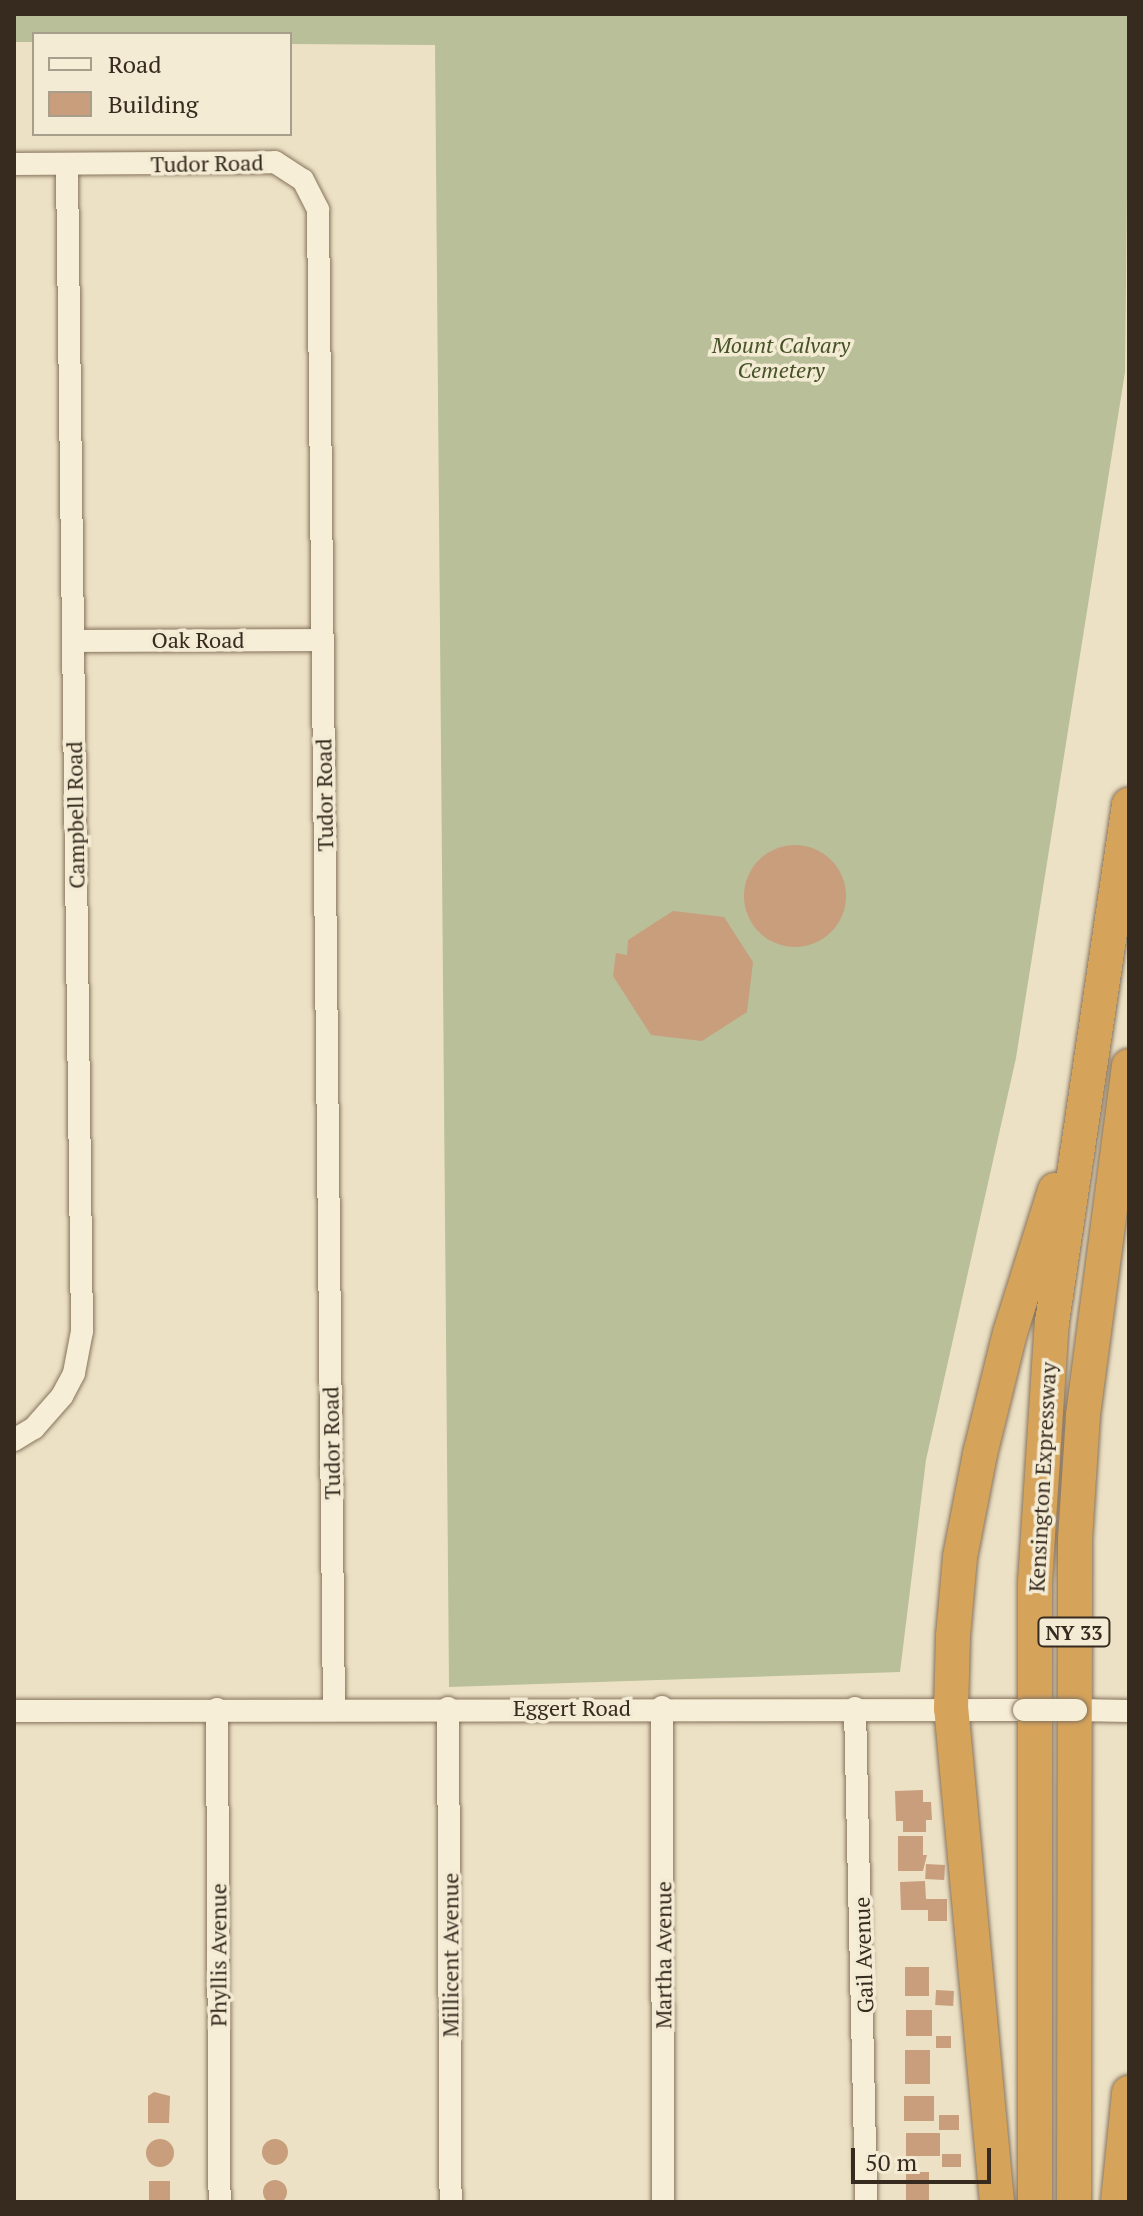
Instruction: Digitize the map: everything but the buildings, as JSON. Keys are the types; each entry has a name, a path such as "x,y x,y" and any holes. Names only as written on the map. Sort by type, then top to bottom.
{"highway":[{"name":"Kensington Expressway","path":"1035,2202 1035,1582 1052,1322 1129,805"},
{"name":"Kensington Expressway","path":"1074,2202 1075,1539 1083,1415 1129,1066"},
{"path":"997,2202 955,1709 955,1606 968,1512 1010,1333 1086,1090"},
{"path":"1118,2202 1129,2093"}],"street":[{"name":"Tudor Road","path":"14,164 275,162 290,169 312,194 318,210 334,1708"},
{"name":"Campbell Road","path":"14,1440 34,1428 62,1396 74,1373 82,1331 67,164"},
{"name":"Oak Road","path":"73,641 322,640"},
{"name":"Eggert Road","path":"14,1711 662,1707 1129,1711"},
{"name":"Martha Avenue","path":"662,1707 663,2202"},
{"name":"Millicent Avenue","path":"448,1708 451,2202"},
{"name":"Gail Avenue","path":"855,1708 866,2202"},
{"name":"Phyllis Avenue","path":"217,1709 220,2202"}],"green space":[{"name":"Mount Calvary Cemetery","path":"14,14 1129,14 1125,372 1016,1058 926,1460 900,1672 449,1687 435,45 292,44 292,32 32,32 32,42 14,42"}]}
